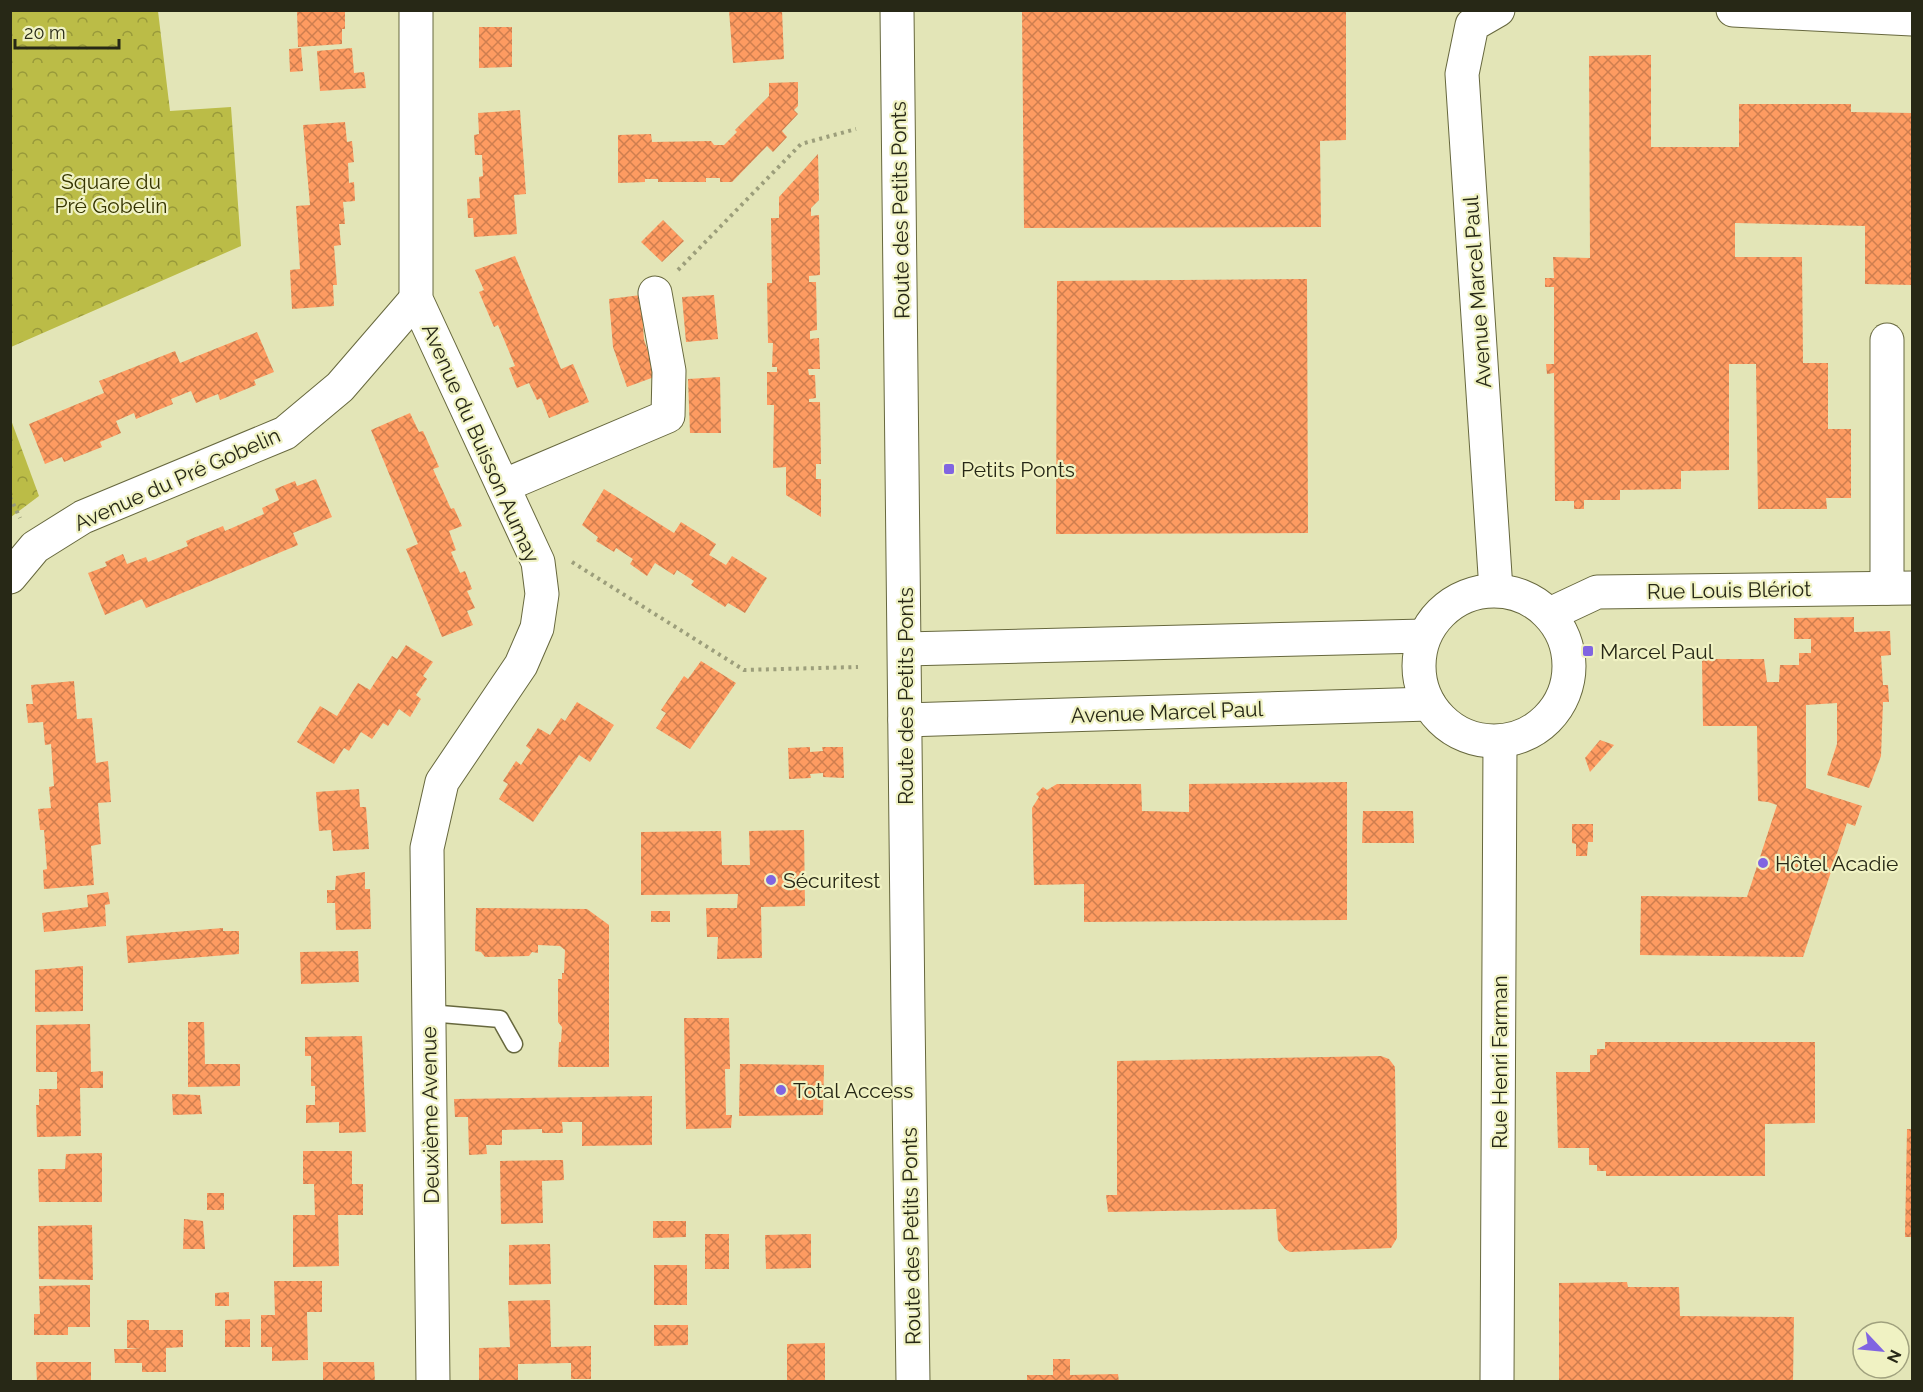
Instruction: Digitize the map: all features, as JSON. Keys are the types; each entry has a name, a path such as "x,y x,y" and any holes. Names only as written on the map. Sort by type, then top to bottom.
{"street":[{"name":"Avenue du Buisson Aumay","path":"417,10 416,299 538,561 542,594 537,628 521,665 442,782 427,848"},
{"name":"Route des Petits Ponts","path":"897,10 913,1382"},
{"name":"Avenue Marcel Paul","path":"1496,590 1462,74 1472,25 1498,10"},
{"path":"1733,10 1912,19"},
{"path":"503,486 668,417 669,371 655,293"},
{"name":"Avenue du Pré Gobelin","path":"10,577 35,547 83,517 285,434 340,387 416,299"},
{"path":"1887,340 1900,588"},
{"name":"Rue Louis Blériot","path":"1551,614 1597,592 1900,588"},
{"path":"1496,590 1525,596 1551,614 1565,636 1570,657 1565,694 1542,725 1519,738 1500,742 1467,737 1444,724 1429,704 1418,674 1424,636 1438,614 1454,601 1479,591 1496,590"},
{"path":"905,650 1424,636"},
{"name":"Avenue Marcel Paul","path":"905,720 1429,704"},
{"name":"Rue Henri Farman","path":"1497,1382 1500,742"},
{"name":"Deuxième Avenue","path":"427,848 433,1382"}],"lane":[{"path":"429,1013 500,1019 514,1044"}],"path":[{"path":"655,293 801,144 856,129"},
{"path":"538,561 562,555 744,670 858,667"}],"green space":[{"name":"Square du Pré Gobelin","path":"11,10 158,11 170,111 231,107 241,246 11,347"},
{"path":"11,420 39,496 10,517"}],"building":[{"path":"297,10 345,10 342,44 298,47"},
{"path":"729,10 782,10 784,59 733,63"},
{"path":"1022,10 1346,10 1346,140 1320,141 1321,227 1024,228"},
{"path":"479,27 512,27 512,67 479,68"},
{"path":"301,48 303,71 290,72 289,49"},
{"path":"352,48 354,73 364,72 366,88 320,91 317,51"},
{"path":"1651,55 1651,147 1739,147 1739,104 1851,104 1851,112 1912,113 1912,285 1865,284 1865,226 1735,223 1735,257 1802,257 1803,363 1828,363 1828,429 1851,429 1851,498 1826,498 1827,509 1758,509 1756,364 1729,364 1729,470 1681,471 1681,489 1620,490 1620,500 1584,500 1584,509 1574,509 1574,501 1555,501 1554,373 1547,374 1546,364 1554,364 1554,287 1545,287 1545,278 1554,278 1553,257 1590,258 1589,56"},
{"path":"798,82 798,106 794,110 798,114 782,131 787,137 773,152 767,146 732,182 720,182 720,178 706,178 706,182 658,182 658,179 645,179 645,182 618,183 618,135 651,134 652,142 711,141 714,145 724,145 737,132 735,130 769,96 769,83"},
{"path":"520,110 526,194 514,195 517,234 474,237 473,218 468,218 467,199 480,198 479,177 483,176 482,155 475,155 474,135 479,134 478,113"},
{"path":"345,122 347,142 352,141 354,162 348,163 349,183 354,182 355,201 343,202 345,224 339,224 341,245 334,246 337,285 333,285 334,306 292,309 290,270 300,269 296,206 310,205 303,125"},
{"path":"818,154 819,200 811,208 811,216 819,215 820,275 809,276 809,282 816,282 817,330 810,331 810,339 819,338 820,369 808,369 809,375 815,375 816,398 809,399 809,402 820,402 821,464 816,464 816,479 821,479 821,517 786,495 786,467 773,468 774,405 767,405 767,372 777,372 777,367 772,367 773,343 768,343 767,283 772,283 771,218 779,218 779,197"},
{"path":"663,220 684,241 662,262 641,242"},
{"path":"515,256 561,369 573,364 589,402 549,418 541,398 537,400 529,383 517,388 509,368 515,366 498,325 494,327 479,292 484,290 475,270"},
{"path":"1307,279 1308,533 1056,534 1057,281"},
{"path":"641,295 644,340 657,376 627,387 613,347 609,299"},
{"path":"714,295 718,339 686,342 682,297"},
{"path":"257,332 274,372 254,380 256,385 220,400 218,394 196,403 191,391 171,399 173,404 136,419 134,413 116,421 121,433 100,442 102,447 64,462 62,457 45,464 29,424 104,393 99,381 175,351 180,363"},
{"path":"720,377 721,433 690,433 688,379"},
{"path":"410,413 419,432 423,431 439,467 433,469 451,509 454,508 462,526 449,531 456,550 451,552 460,573 465,571 472,589 467,591 475,608 467,611 473,625 442,637 406,549 418,544 371,430"},
{"path":"316,479 332,517 293,533 298,545 146,608 142,599 105,615 88,573 107,566 105,562 123,554 127,564 146,557 148,562 188,546 186,541 223,526 225,531 264,514 262,508 279,500 275,489 295,481 297,486"},
{"path":"604,489 674,533 681,522 716,544 709,555 726,565 732,556 767,578 745,613 728,603 725,607 691,585 694,581 677,570 674,575 655,563 647,576 630,564 633,559 616,548 614,552 596,541 598,537 582,525"},
{"path":"1854,617 1854,632 1890,631 1891,655 1881,656 1883,685 1888,685 1889,702 1883,702 1881,756 1869,788 1827,775 1837,744 1837,703 1806,705 1806,788 1862,806 1855,826 1847,823 1803,957 1640,955 1641,896 1747,897 1777,805 1758,801 1757,726 1703,726 1702,659 1764,659 1767,682 1779,682 1780,665 1799,665 1799,653 1811,653 1811,639 1794,639 1794,618"},
{"path":"406,645 433,662 423,676 427,679 416,695 421,699 410,717 399,709 388,726 383,723 372,739 361,732 349,751 344,748 334,764 297,742 320,706 337,716 358,683 370,690 392,656 397,659"},
{"path":"701,661 736,683 690,749 656,728 666,713 661,710 684,676 688,679"},
{"path":"74,681 77,719 92,718 96,763 108,761 111,802 98,803 101,844 91,846 94,885 44,889 43,870 47,869 44,830 40,830 38,809 51,808 49,787 54,786 51,744 45,745 43,722 28,723 26,704 33,704 31,685"},
{"path":"577,702 614,725 590,762 579,755 533,822 499,799 508,784 503,781 516,761 521,765 531,750 526,746 538,728 550,735 561,718 565,721"},
{"path":"1600,740 1614,745 1590,772 1585,758"},
{"path":"810,747 810,752 823,751 822,747 843,747 844,778 823,777 823,773 810,774 811,778 789,779 788,748"},
{"path":"1347,782 1347,920 1084,922 1084,884 1034,885 1032,808 1039,797 1036,794 1043,787 1047,790 1057,784 1141,784 1142,811 1189,812 1189,784"},
{"path":"359,789 360,807 366,807 369,849 333,851 331,830 319,831 316,792"},
{"path":"1363,811 1413,811 1414,843 1362,843"},
{"path":"1572,824 1593,824 1593,842 1588,842 1587,856 1576,856 1576,844 1572,843"},
{"path":"804,830 805,906 761,907 762,958 717,959 718,937 707,937 706,908 737,908 738,894 641,895 641,832 721,831 722,865 750,865 749,831"},
{"path":"365,872 365,889 370,889 371,929 336,930 335,903 327,903 327,890 335,890 336,876"},
{"path":"108,892 110,904 105,905 106,926 44,932 42,913 88,907 87,895"},
{"path":"476,908 587,909 609,925 609,1067 558,1067 562,1027 558,1022 558,979 562,979 562,973 564,973 565,950 560,946 538,945 538,953 532,952 529,956 485,957 481,952 475,951"},
{"path":"651,911 670,911 670,922 651,922"},
{"path":"223,928 223,931 239,931 239,954 128,963 126,936"},
{"path":"358,951 359,982 301,984 300,952"},
{"path":"83,966 83,1011 35,1012 35,970"},
{"path":"684,1018 729,1018 730,1069 725,1069 726,1115 732,1115 731,1128 686,1129"},
{"path":"188,1022 204,1022 205,1064 240,1064 240,1086 188,1087"},
{"path":"90,1024 91,1072 103,1071 103,1088 80,1088 81,1136 37,1137 36,1105 39,1105 39,1089 57,1089 57,1072 36,1072 36,1025"},
{"path":"362,1036 366,1132 339,1133 339,1122 306,1123 306,1105 315,1105 315,1086 311,1086 311,1056 305,1056 305,1037"},
{"path":"1605,1042 1815,1042 1815,1123 1765,1124 1765,1176 1606,1176 1606,1171 1597,1171 1597,1165 1589,1165 1589,1148 1558,1148 1556,1072 1590,1072 1590,1055 1597,1055 1597,1049 1605,1049"},
{"path":"1381,1056 1389,1059 1395,1067 1397,1238 1391,1248 1290,1252 1278,1240 1276,1209 1108,1212 1106,1195 1117,1195 1117,1061"},
{"name":"Total Access","path":"740,1064 824,1065 823,1115 739,1116"},
{"path":"172,1094 200,1095 202,1114 173,1115"},
{"path":"652,1096 652,1145 582,1146 582,1122 562,1122 563,1133 542,1133 542,1129 502,1130 502,1145 486,1145 487,1154 469,1155 468,1117 455,1117 454,1099"},
{"path":"1907,1129 1912,1129 1912,1237 1905,1237"},
{"path":"303,1151 352,1151 352,1184 363,1184 363,1215 338,1215 339,1266 293,1267 293,1215 315,1215 314,1184 303,1184"},
{"path":"102,1153 102,1202 39,1202 38,1169 65,1169 66,1154"},
{"path":"563,1160 564,1180 542,1181 543,1223 501,1224 500,1161"},
{"path":"207,1193 224,1193 224,1210 207,1210"},
{"path":"184,1219 203,1221 205,1249 183,1249"},
{"path":"653,1221 686,1221 686,1237 653,1238"},
{"path":"92,1225 93,1280 39,1279 38,1226"},
{"path":"705,1234 729,1234 729,1269 705,1269"},
{"path":"811,1234 811,1268 766,1269 765,1235"},
{"path":"550,1244 551,1284 509,1285 509,1245"},
{"path":"654,1265 687,1265 687,1305 654,1305"},
{"path":"274,1281 322,1281 322,1312 307,1312 308,1360 272,1361 272,1347 261,1347 261,1315 275,1315"},
{"path":"1627,1282 1628,1287 1679,1287 1680,1316 1794,1317 1793,1382 1559,1382 1559,1283"},
{"path":"90,1285 90,1327 68,1327 68,1335 34,1335 34,1314 40,1314 39,1286"},
{"path":"229,1292 229,1306 215,1306 215,1293"},
{"path":"550,1300 551,1347 591,1346 591,1379 571,1379 571,1363 518,1364 518,1382 479,1382 479,1348 510,1347 508,1301"},
{"path":"250,1319 250,1347 225,1347 225,1320"},
{"path":"127,1320 149,1320 149,1330 183,1330 183,1347 166,1348 166,1372 142,1372 142,1363 115,1363 114,1349 141,1349 127,1348"},
{"path":"654,1325 688,1325 688,1345 654,1346"},
{"path":"825,1343 825,1382 787,1382 787,1344"},
{"path":"1053,1359 1070,1359 1070,1375 1118,1374 1119,1382 1027,1382 1027,1375 1053,1375"},
{"path":"36,1362 91,1362 91,1382 37,1382"},
{"path":"323,1362 374,1362 375,1382 323,1382"}],"place":[{"name":"Petits Ponts","path":"949,469"},
{"name":"Marcel Paul","path":"1588,651"},
{"name":"Hôtel Acadie","path":"1763,863"},
{"name":"Sécuritest","path":"771,880"},
{"name":"Total Access","path":"781,1090"}]}
